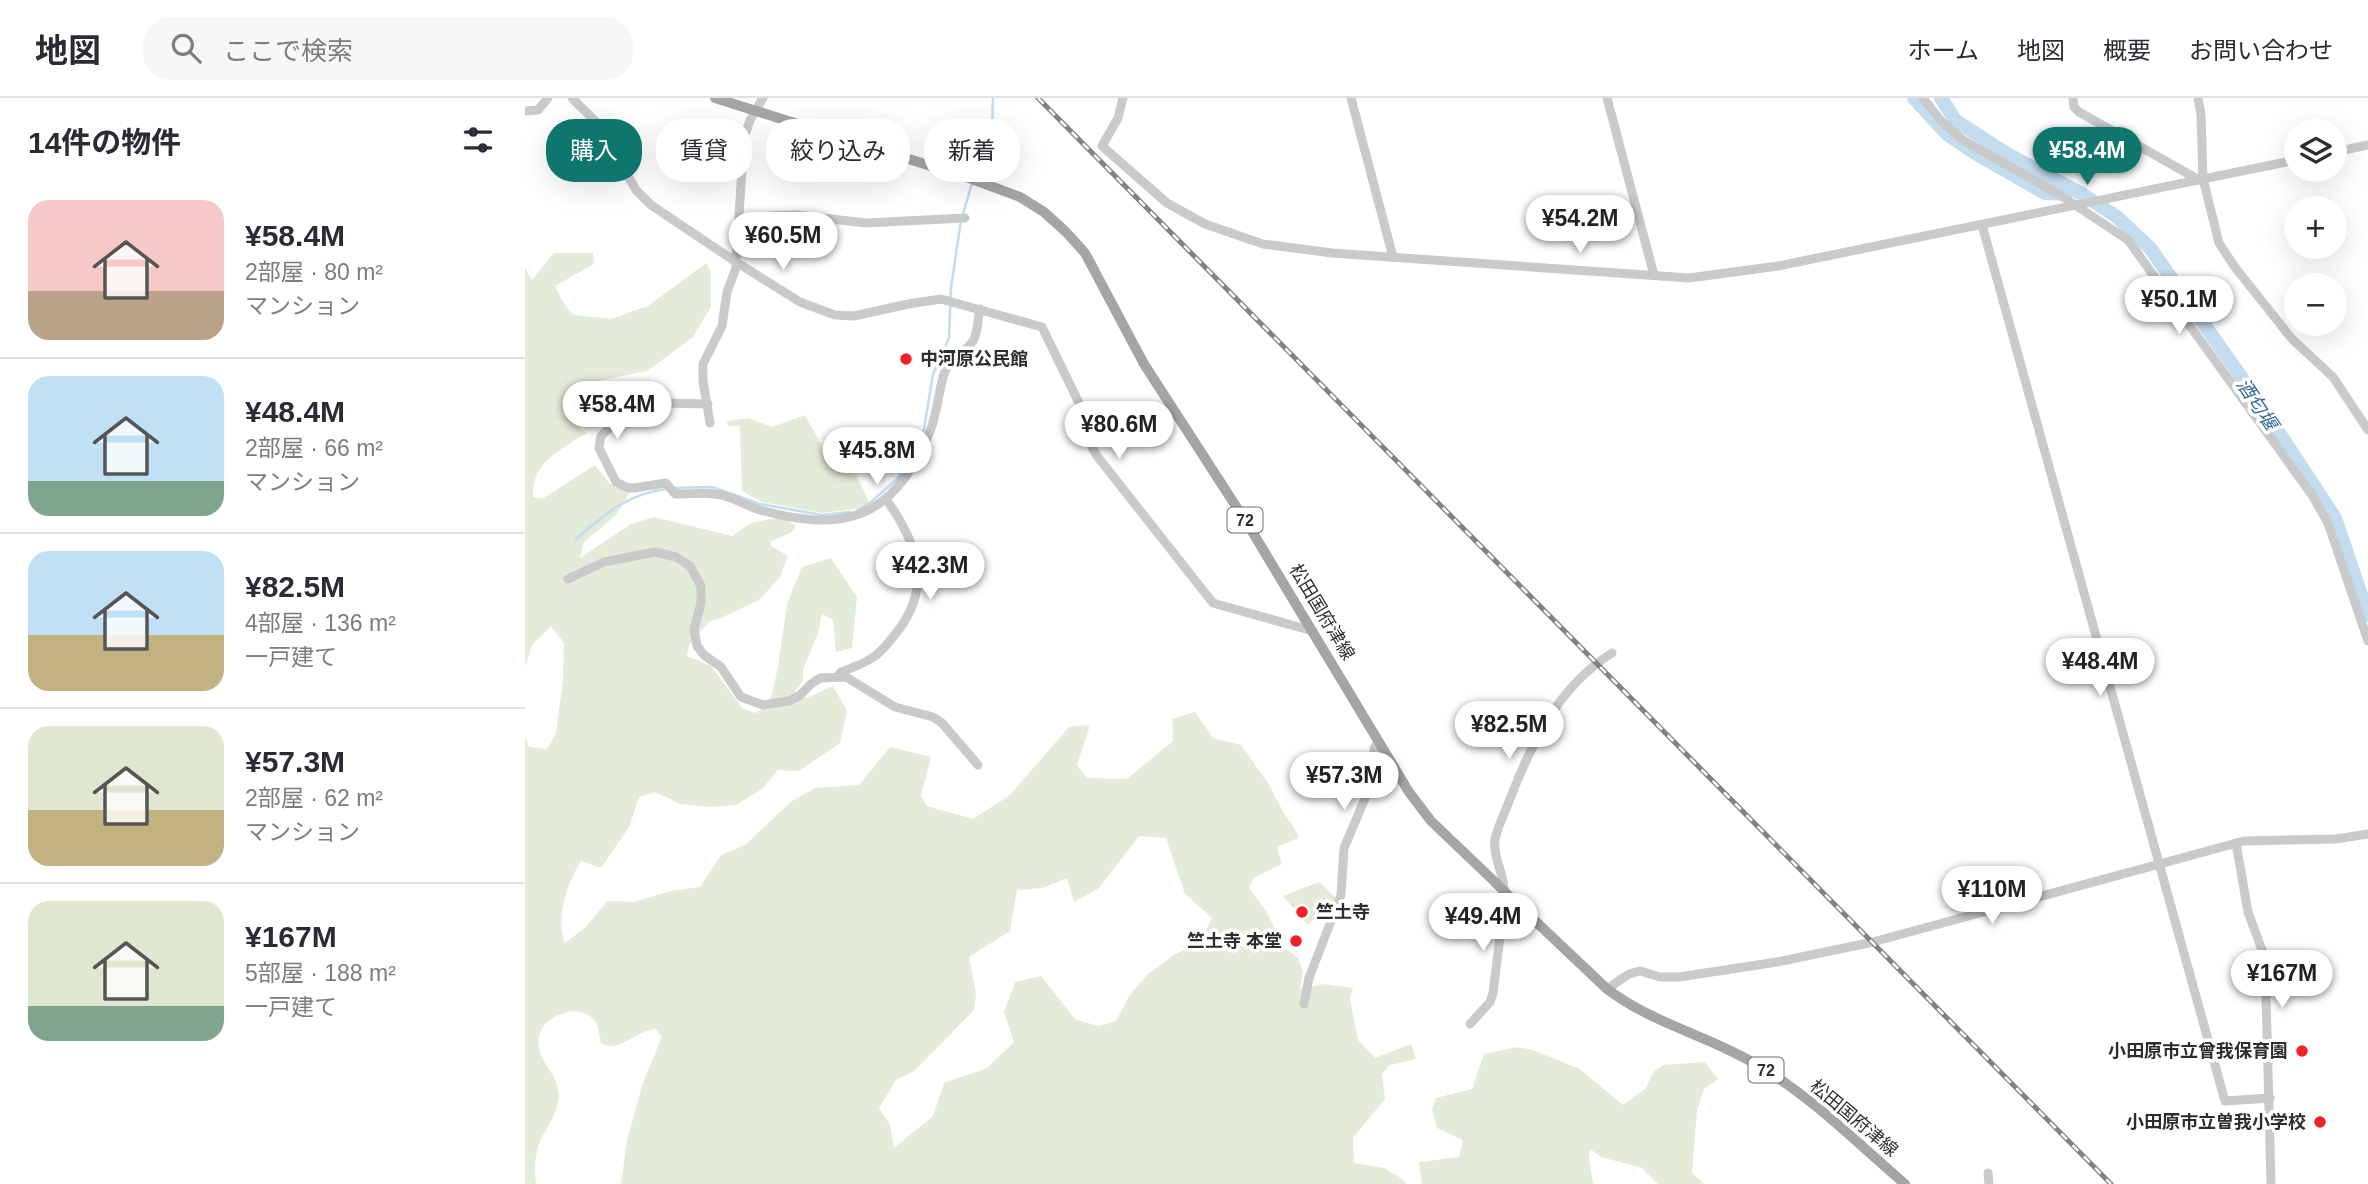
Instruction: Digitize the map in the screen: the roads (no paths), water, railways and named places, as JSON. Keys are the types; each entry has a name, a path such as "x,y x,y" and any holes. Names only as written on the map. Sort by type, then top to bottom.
{"main road":[{"name":"松田国府津線","path":"715,98 1020,197 1044,212 1066,232 1084,253 1144,364 1250,528 1409,792 1431,821 1607,989 1645,1014 1733,1051 1761,1067 1800,1094 1905,1184"}],"street":[{"path":"525,111 538,110 548,98"},
{"path":"572,98 599,125 636,190 651,205 800,302 835,315 854,316 908,304 949,300 1042,327 1079,402 1097,456 1213,603 1313,631"},
{"path":"710,423 703,364 722,326 727,292 736,268 744,138 763,98"},
{"path":"1123,98 1118,118 1102,146 1167,203 1205,223 1263,244 1332,253 1689,278 1778,266 2284,163"},
{"path":"1351,98 1394,257"},
{"path":"1607,98 1654,275"},
{"path":"1923,98 1941,121 1963,140 2128,240 2329,522 2368,640"},
{"path":"2073,98 2074,107 2079,113 2201,180"},
{"path":"2198,98 2201,115 2201,180 2216,233 2224,250 2292,339 2327,370 2368,429"},
{"path":"2347,149 2368,145"},
{"path":"739,239 772,216 796,215 866,223 962,218"},
{"path":"1982,225 2225,1101 2270,1098"},
{"path":"708,404 672,401 663,403 624,418 601,436 599,448 616,482 628,488 666,483 675,494 727,496 756,509 824,521 865,514 886,499 911,472 930,432 945,369 973,340 980,309"},
{"path":"838,676 841,672 874,659 905,621 914,604 918,575 915,556 905,526 886,499"},
{"path":"568,579 604,562 655,552 676,556 690,566 701,586 701,603 694,629 697,646 704,656 721,667 741,697 763,705 789,701 820,678 846,677 895,707 933,717 942,723 978,765"},
{"path":"1471,1024 1490,1002 1493,993 1505,899 1495,840 1529,751 1541,730 1579,677 1612,653"},
{"path":"1304,1004 1309,978 1341,895 1344,848 1372,782 1375,767 1374,748 1379,741"},
{"path":"1607,989 1629,974 1640,971 1679,977 1777,962 1873,942 2244,841 2336,839 2368,834"},
{"path":"2236,844 2248,912 2265,958 2271,1184"},
{"path":"1480,868 1497,860"},
{"path":"1503,913 1515,901"},
{"path":"1988,1172 1989,1184"}],"waterway":[{"path":"992,119 993,98"},
{"path":"1914,98 1947,134 1975,153 2045,193 2066,194"},
{"name":"酒匂堰","path":"1941,98 1955,120 2007,154 2082,194 2117,217 2150,248 2254,395 2335,518 2368,615"},
{"path":"963,214 972,183"},
{"path":"857,510 871,502 897,479 914,452 924,429 933,374 949,338 951,288 961,220"},
{"path":"672,488 712,487 760,504 822,515 850,512"},
{"path":"576,539 607,513 628,501 666,489"}],"railway":[{"path":"1038,98 2111,1184"}],"place":[{"name":"中河原公民館","path":"906,359"},
{"name":"竺土寺","path":"1302,912"},
{"name":"竺土寺 本堂","path":"1296,941"},
{"name":"小田原市立曾我保育園","path":"2302,1051"},
{"name":"小田原市立曽我小学校","path":"2320,1122"}]}
